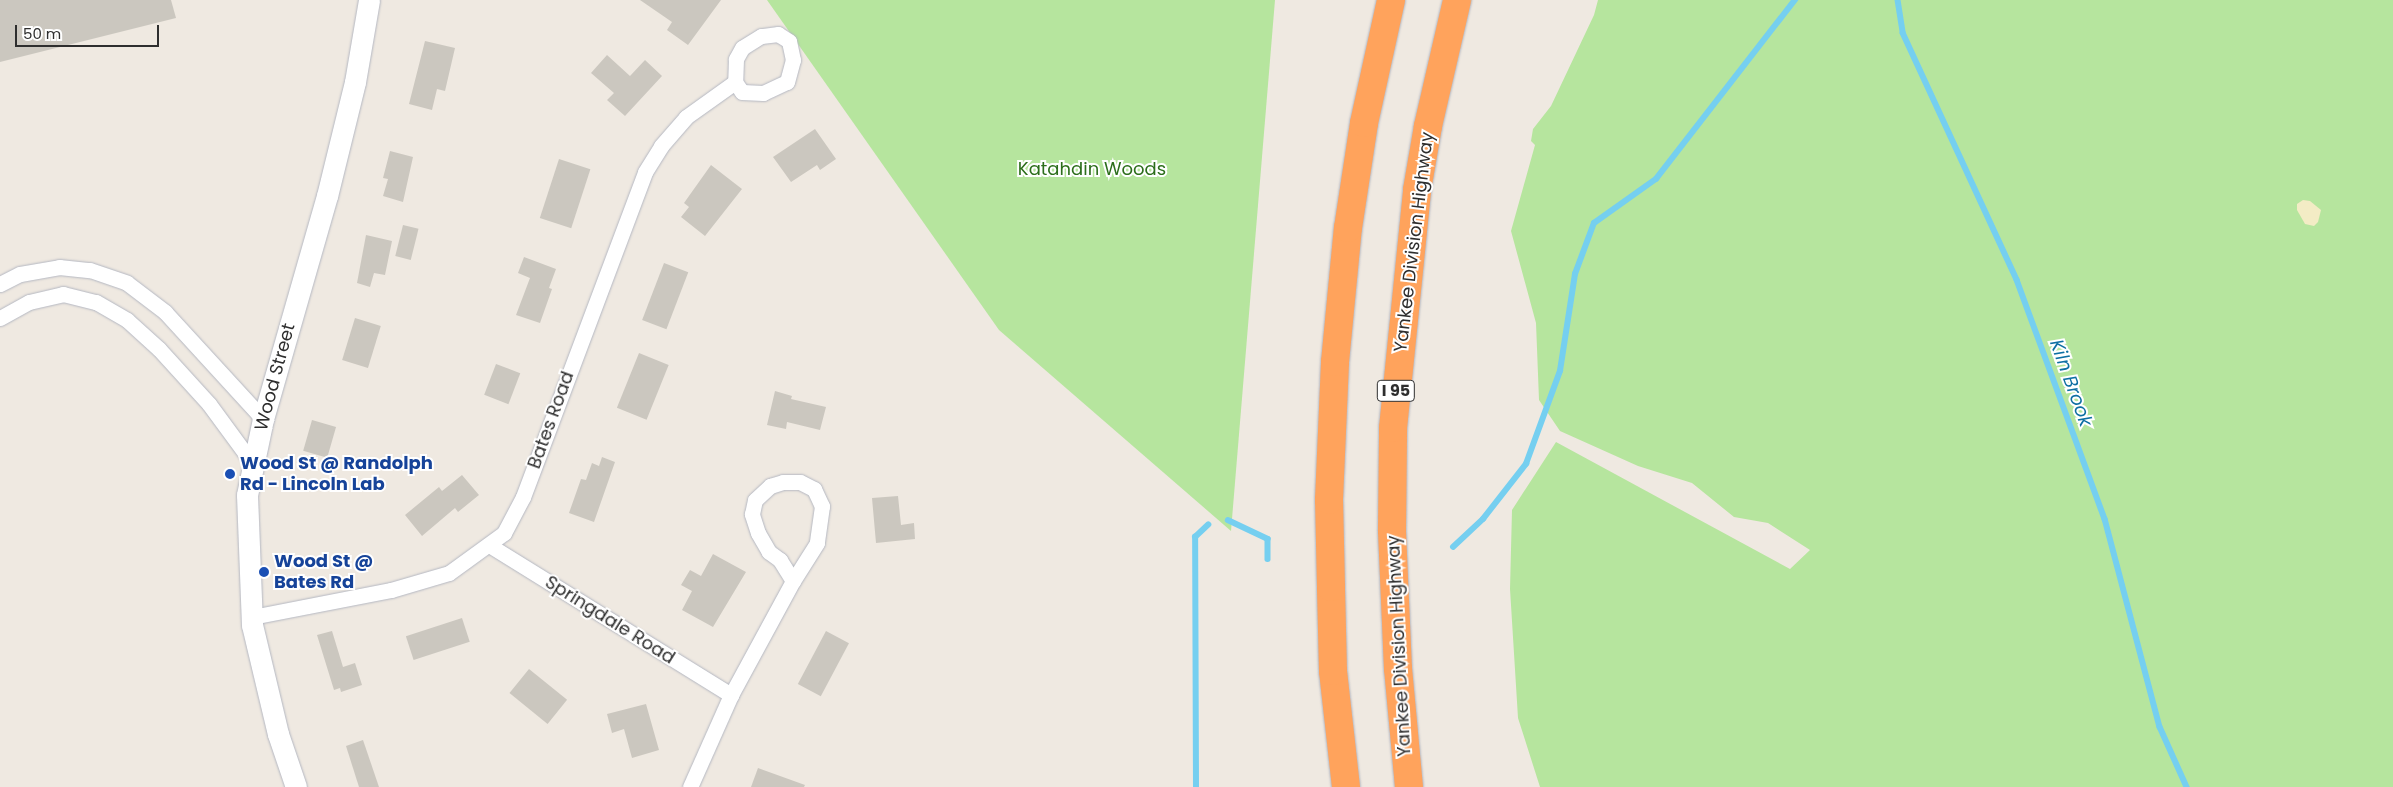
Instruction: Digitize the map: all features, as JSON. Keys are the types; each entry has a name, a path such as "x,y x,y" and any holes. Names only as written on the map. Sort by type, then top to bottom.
{"highway":[{"path":"1346,787 1333,671 1329,500 1335,362 1348,228 1364,123 1391,0"},
{"name":"Yankee Division Highway","path":"1408,787 1398,669 1392,530 1393,428 1417,190 1428,126 1457,0"}],"street":[{"name":"Wood Street","path":"296,787 278,734 252,617 247,495 263,419 327,196 355,82 369,0"},
{"path":"778,34 789,41 793,60 787,82 763,93 742,92 735,82 736,59 742,48 761,36 778,34"},
{"name":"Bates Road","path":"252,617 391,590 450,573 504,533 523,497 645,172 661,146 686,117 735,82"},
{"path":"0,284 20,274 59,267 90,270 127,283 165,312 263,419"},
{"path":"0,318 29,302 63,294 96,302 127,320 159,349 209,404 253,464"},
{"path":"690,787 731,695 793,581 817,543 822,506 814,489 800,482 783,482 770,486 755,500 752,514 766,546 793,581"},
{"name":"Springdale Road","path":"489,545 731,695"}],"green space":[{"name":"Katahdin Woods","path":"767,0 1275,0 1231,531 999,330"},
{"path":"1598,0 2393,0 2393,787 1540,787 1518,718 1510,589 1512,510 1556,442 1790,569 1810,550 1768,523 1734,517 1692,483 1638,466 1560,431 1539,400 1536,323 1511,231 1535,145 1531,141 1533,129 1551,106 1594,15"}],"sand":[{"path":"2303,200 2310,201 2321,210 2318,222 2314,226 2305,224 2297,210 2297,204"}],"building":[{"path":"0,0 171,0 176,18 0,62"},
{"path":"640,0 721,0 688,45 667,30 672,22"},
{"path":"425,41 455,48 445,91 437,89 432,110 409,104"},
{"path":"607,55 630,76 645,60 662,76 625,116 607,100 614,93 591,73"},
{"path":"815,129 836,159 820,170 817,165 791,182 773,157"},
{"path":"390,151 413,157 403,202 383,196 388,179 383,178"},
{"path":"559,159 590,169 571,228 540,218"},
{"path":"711,165 742,189 705,236 681,217 689,207 684,203"},
{"path":"403,225 419,229 411,260 395,256"},
{"path":"366,235 392,241 385,275 374,273 370,287 357,283"},
{"path":"524,257 556,269 549,288 552,289 540,323 516,315 530,278 518,273"},
{"path":"664,263 688,272 666,329 642,320"},
{"path":"355,318 381,326 368,368 342,360"},
{"path":"639,353 669,365 647,420 617,408"},
{"path":"496,364 520,373 508,404 484,395"},
{"path":"775,391 792,396 791,399 826,407 820,430 787,422 786,429 767,425"},
{"path":"312,420 336,427 327,458 303,451"},
{"path":"602,457 615,462 594,522 569,513 581,479 586,480 592,463 599,466"},
{"path":"462,475 479,495 458,512 455,508 422,536 405,515 439,487 442,491"},
{"path":"898,496 901,525 914,523 915,539 876,543 872,498"},
{"path":"713,554 746,572 713,627 682,610 692,591 681,585 690,570 701,576"},
{"path":"462,618 470,642 414,660 406,636"},
{"path":"332,631 343,667 355,663 362,685 341,692 340,688 334,690 317,635"},
{"path":"826,631 849,643 821,696 798,684"},
{"path":"529,669 567,700 548,724 509,693"},
{"path":"646,704 659,750 632,758 624,729 612,733 607,714"},
{"path":"363,740 379,787 359,787 346,746"},
{"path":"758,768 805,785 804,787 751,787"}],"waterway":[{"path":"1453,547 1483,519 1526,464 1560,371 1575,274 1594,223 1656,179 1795,0"},
{"name":"Kiln Brook","path":"1898,0 1903,33 2017,280 2105,519 2160,727 2187,787"},
{"path":"1228,520 1268,539 1268,559"},
{"path":"1196,787 1195,537 1208,525"}],"place":[{"name":"Wood St @ Randolph Rd - Lincoln Lab","path":"230,474"},
{"name":"Wood St @ Bates Rd","path":"264,572"}]}
